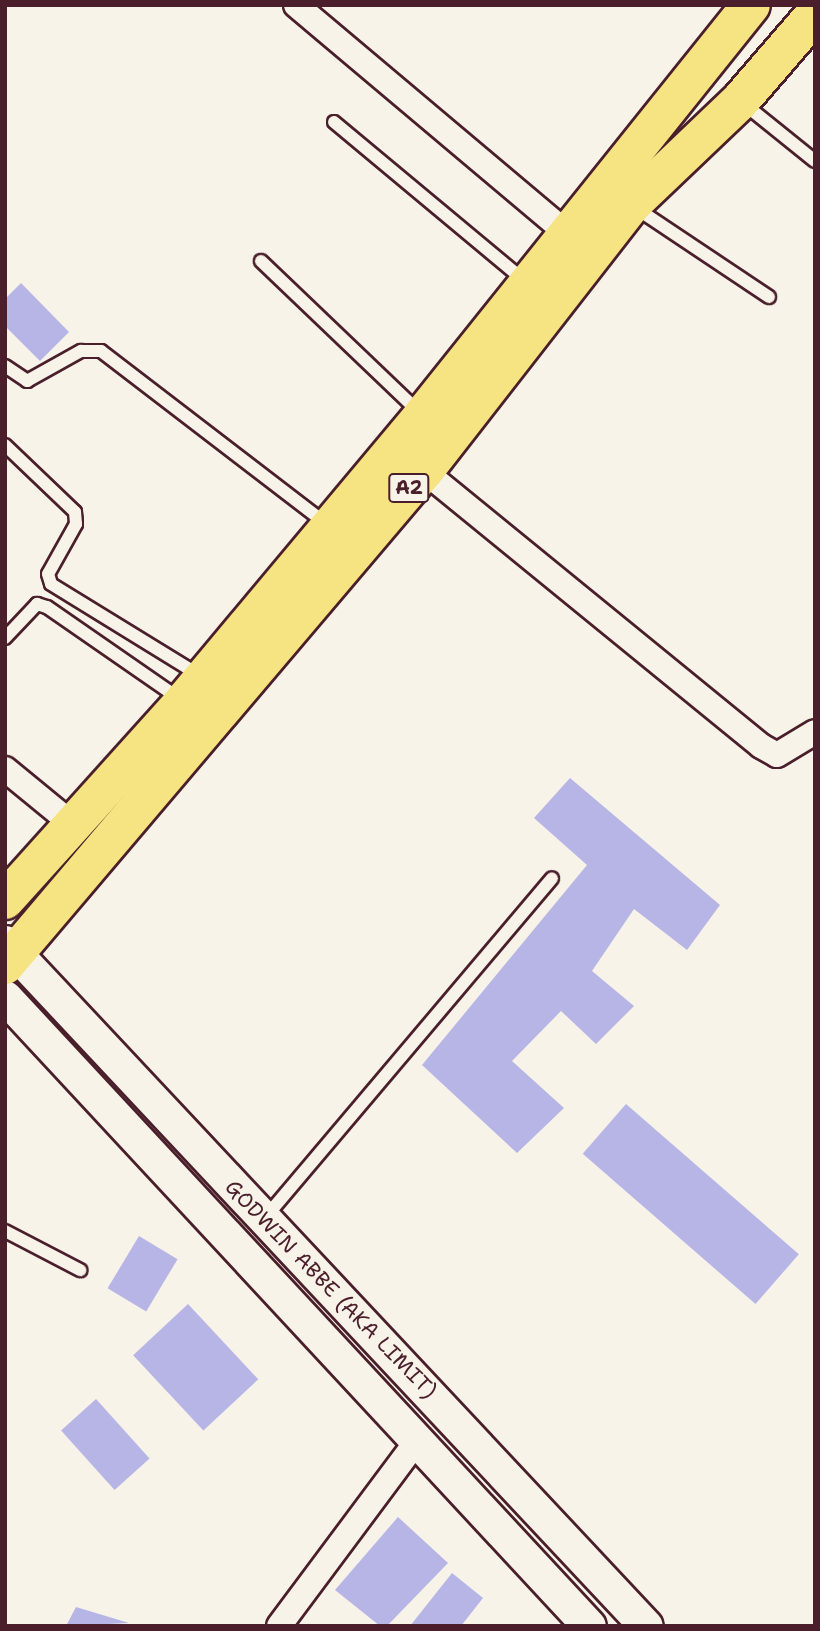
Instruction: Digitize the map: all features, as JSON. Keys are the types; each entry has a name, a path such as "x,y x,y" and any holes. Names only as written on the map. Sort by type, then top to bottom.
{"highway":[{"name":"A2","path":"5,900 71,823 194,689 422,416 531,285 751,5"},
{"name":"A2","path":"9,953 424,471 631,205 740,101 811,26"}],"street":[{"path":"296,5 569,236"},
{"path":"424,471 761,746 777,755 815,732"},
{"path":"5,769 71,823"},
{"name":"GODWIN ABBE (AKA LIMIT)","path":"9,953 264,1219 646,1626"},
{"name":"GODWIN ABBE (AKA LIMIT)","path":"5,997 419,1438 589,1626"},
{"path":"279,1626 419,1438"}],"lane":[{"path":"740,101 815,161"},
{"path":"334,122 531,285"},
{"path":"631,205 769,297"},
{"path":"261,261 422,416"},
{"path":"5,366 27,380 81,351 101,351 329,525"},
{"path":"5,445 75,512 76,524 48,574 51,584 194,689"},
{"path":"5,638 37,604 47,607 194,689"},
{"path":"264,1219 552,878"},
{"path":"5,1231 80,1270"}],"building":[{"path":"21,283 69,332 40,361 5,326 5,299"},
{"path":"570,778 720,905 687,950 634,909 592,971 634,1006 596,1044 561,1011 512,1061 564,1108 517,1153 422,1065 587,865 534,818"},
{"path":"626,1104 799,1254 756,1304 583,1154"},
{"path":"139,1236 178,1259 146,1311 108,1288"},
{"path":"188,1304 258,1379 203,1430 133,1355"},
{"path":"96,1399 150,1458 115,1490 61,1430"},
{"path":"398,1517 448,1563 387,1626 380,1626 335,1590"},
{"path":"452,1573 483,1598 461,1626 410,1626"},
{"path":"76,1607 129,1623 66,1626"}]}
